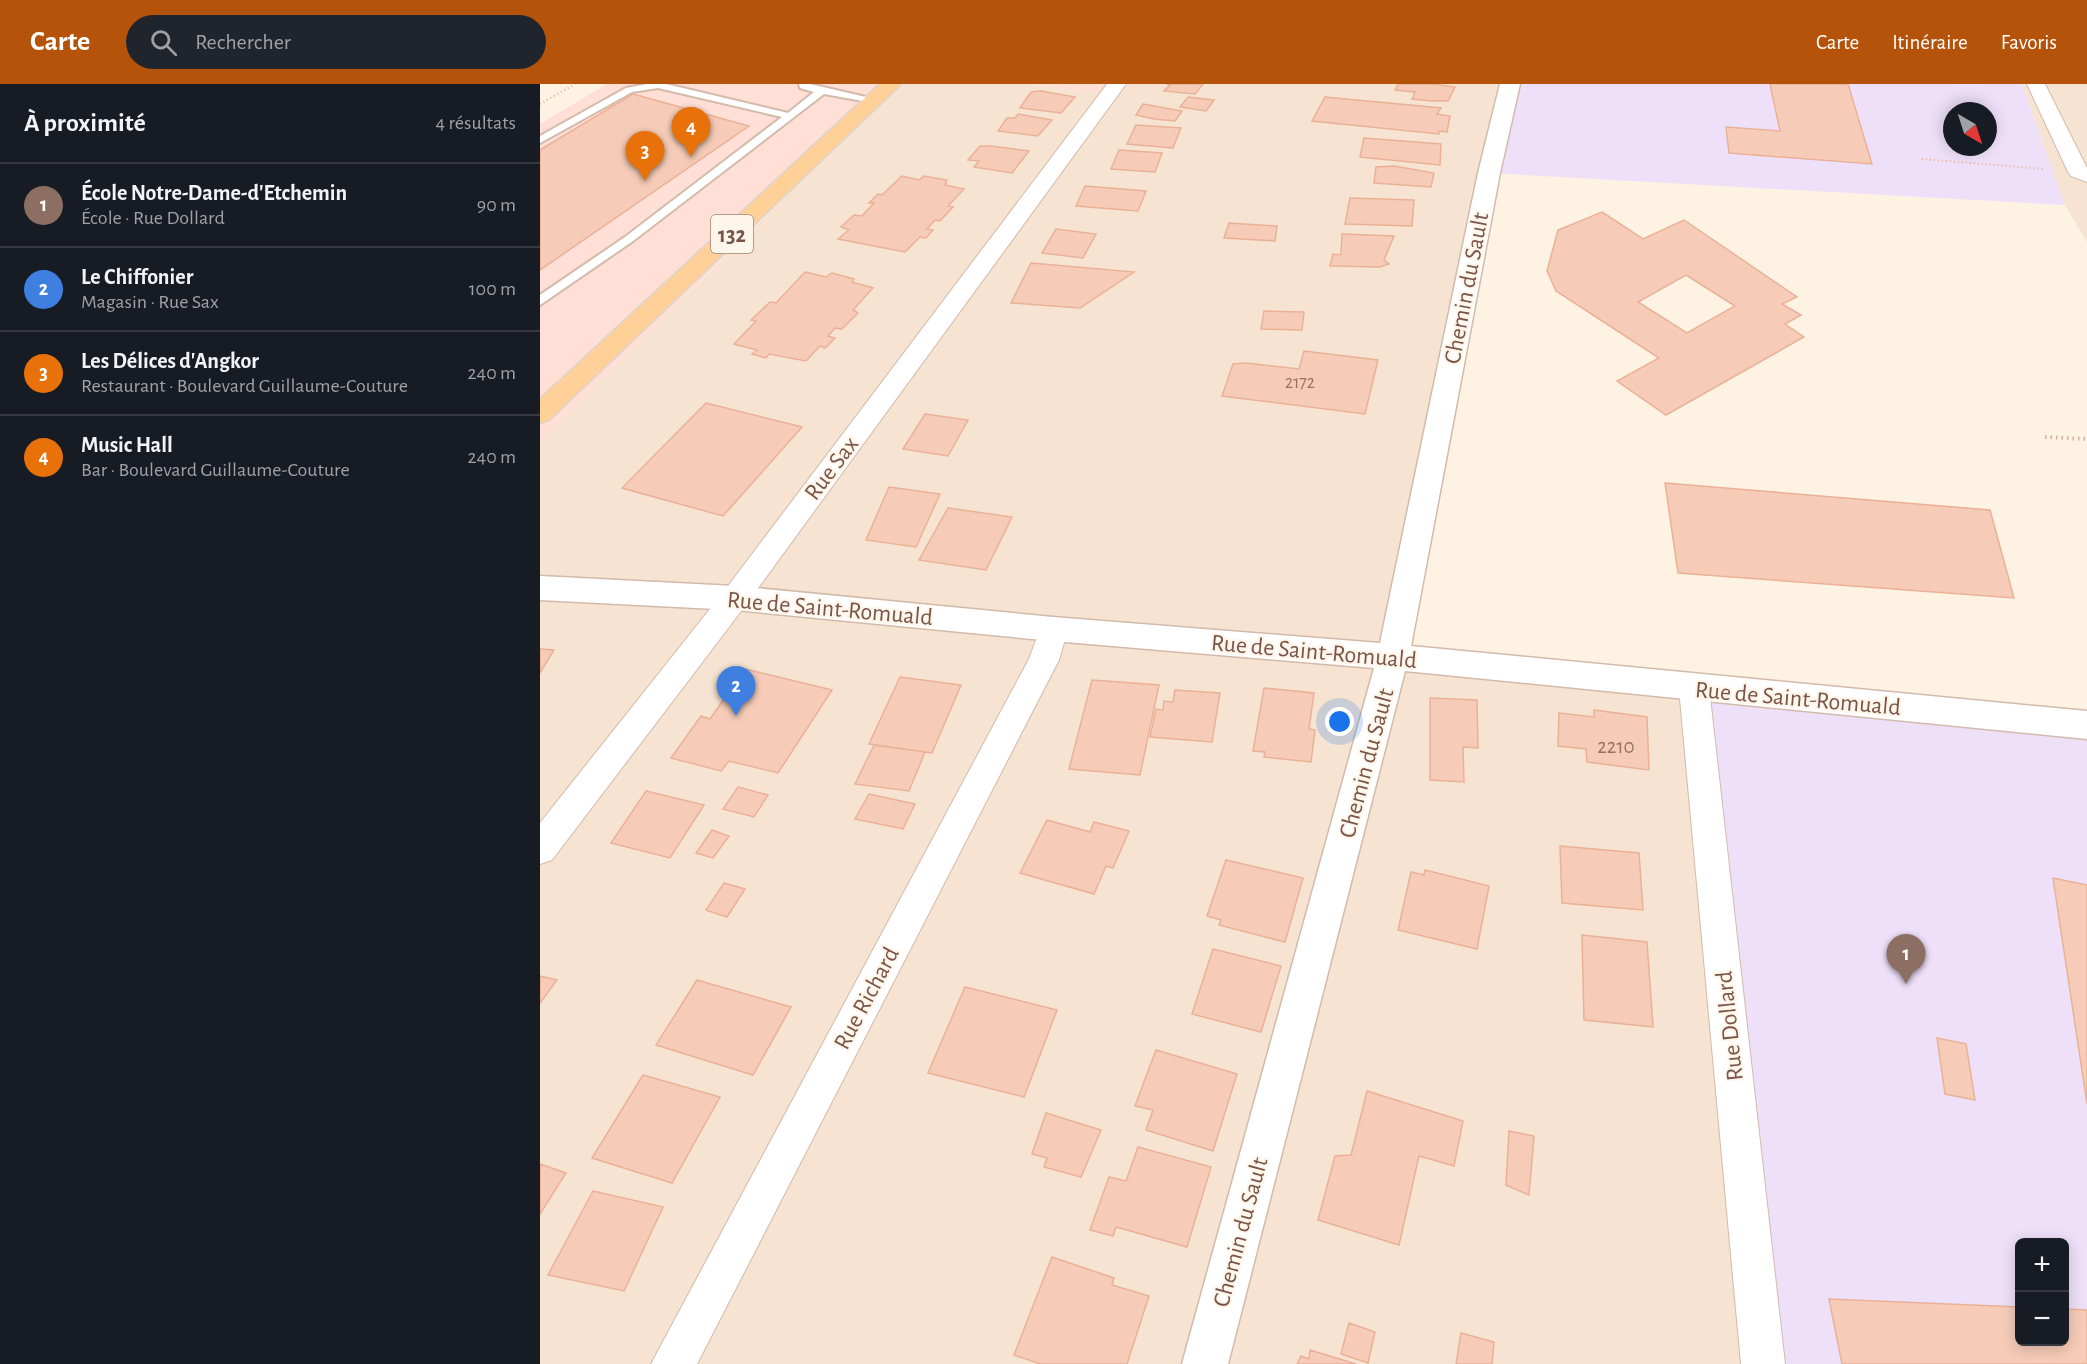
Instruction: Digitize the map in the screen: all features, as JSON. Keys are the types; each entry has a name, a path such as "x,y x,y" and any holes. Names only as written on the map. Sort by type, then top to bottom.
{"main road":[{"name":"132","path":"540,413 882,92"}],"street":[{"name":"Rue Sax","path":"540,849 735,598 1117,84"},
{"name":"Chemin du Sault","path":"1205,1364 1393,657 1489,173 1510,84"},
{"path":"2036,84 2082,174"},
{"name":"Rue de Saint-Romuald","path":"540,588 735,598 1053,629 1393,657 2087,725"},
{"name":"Rue Richard","path":"673,1364 1044,660 1053,629"},
{"name":"Rue Dollard","path":"1694,688 1763,1364"}],"lane":[{"path":"805,84 803,86 822,91 882,92"},
{"path":"540,140 629,90 658,85 790,116"},
{"path":"540,301 629,239 822,91"}],"path":[{"path":"540,104 575,84"},
{"path":"1922,159 2082,174"},
{"path":"2045,437 2087,439"}],"shaded area":[{"path":"607,84 898,84 540,442 540,124"},
{"path":"898,84 1030,84 1105,94 1113,84 1510,84 1393,657 1694,688 1763,1364 540,1364 540,442"},
{"path":"1030,84 1113,84 1105,94"},
{"path":"1510,84 2022,84 2065,205 1489,173"},
{"path":"2022,84 2087,84 2087,242 2065,205"},
{"path":"1694,688 2087,726 2087,1364 1763,1364"}],"building":[{"path":"1167,84 1203,84 1195,94 1164,91 1170,85"},
{"path":"1398,84 1455,87 1448,101 1432,101 1412,99 1415,92 1395,90"},
{"path":"1770,84 1848,84 1872,164 1729,153 1726,127 1780,131"},
{"path":"1041,91 1075,97 1061,113 1020,108 1031,92"},
{"path":"633,94 749,126 540,270 540,150"},
{"path":"1188,97 1214,100 1206,111 1180,107"},
{"path":"1325,97 1441,108 1437,114 1450,116 1447,132 1439,131 1439,134 1312,121"},
{"path":"1143,104 1182,111 1175,121 1136,115"},
{"path":"1018,114 1052,120 1038,136 998,131 1007,118 1015,118"},
{"path":"1136,125 1181,128 1173,148 1127,144"},
{"path":"1364,138 1441,144 1440,165 1360,157"},
{"path":"980,146 1029,151 1012,173 974,167 979,161 968,160"},
{"path":"1119,150 1162,153 1155,172 1111,169"},
{"path":"1394,166 1434,173 1431,187 1374,183 1376,167"},
{"path":"902,176 919,180 924,176 947,180 945,185 964,189 948,206 953,207 940,221 935,220 927,229 933,230 926,238 920,237 905,252 838,239 849,230 841,227 854,215 862,216 874,203 869,203 878,194 882,195"},
{"path":"1085,186 1146,191 1138,211 1076,206"},
{"path":"1350,198 1414,200 1412,226 1345,224"},
{"path":"1602,212 1643,239 1684,220 1797,297 1782,304 1801,315 1785,324 1804,337 1666,415 1617,381 1659,358 1556,291 1547,271 1558,230","holes":["1686,275 1735,306 1687,333 1638,302"]},
{"path":"1229,223 1277,226 1275,241 1224,238"},
{"path":"1056,229 1096,234 1083,258 1042,253"},
{"path":"1342,234 1394,236 1384,260 1389,264 1380,267 1330,266 1333,254 1341,255"},
{"path":"1031,263 1134,272 1080,308 1011,303"},
{"path":"805,272 826,277 832,273 854,279 852,282 873,288 853,310 858,313 842,329 835,328 828,336 835,338 825,348 820,346 806,361 769,354 766,358 752,354 757,350 734,344 756,321 751,320 770,302 776,303"},
{"path":"1264,311 1304,312 1302,330 1261,329"},
{"path":"1304,351 1378,360 1365,414 1222,396 1233,364 1246,363 1299,369"},
{"path":"706,403 802,427 723,516 622,488"},
{"path":"925,414 968,420 948,456 903,449"},
{"path":"1665,483 1990,510 2014,598 1678,573"},
{"path":"889,487 940,494 916,547 866,540"},
{"path":"948,508 1012,517 986,570 919,560"},
{"path":"540,649 554,650 540,673"},
{"path":"745,669 832,690 778,773 729,761 721,771 671,758 701,716 710,719"},
{"path":"900,677 961,685 932,753 869,744"},
{"path":"1092,680 1159,685 1140,775 1069,769"},
{"path":"1264,688 1314,693 1309,729 1315,730 1311,762 1264,757 1265,752 1253,751"},
{"path":"1175,690 1220,693 1212,742 1150,737 1156,709 1163,710 1164,701 1173,702"},
{"path":"1430,698 1477,700 1478,748 1463,747 1464,782 1430,780"},
{"path":"1594,710 1647,717 1649,770 1587,762 1586,749 1558,746 1559,713 1594,717"},
{"path":"874,745 925,752 909,791 855,784"},
{"path":"738,787 768,795 754,817 723,809"},
{"path":"646,791 704,805 670,858 611,843"},
{"path":"869,794 915,804 903,829 855,819"},
{"path":"1047,820 1090,832 1094,822 1129,831 1113,868 1106,866 1094,894 1020,873"},
{"path":"712,830 729,836 713,858 696,853"},
{"path":"1560,846 1639,853 1643,910 1562,903"},
{"path":"1226,860 1303,878 1285,942 1219,925 1221,920 1207,916"},
{"path":"1425,870 1489,886 1477,949 1398,930 1411,872 1424,875"},
{"path":"2053,878 2087,885 2087,1104"},
{"path":"724,883 745,889 727,917 706,910"},
{"path":"1582,935 1647,942 1653,1027 1584,1020"},
{"path":"1213,949 1281,966 1261,1032 1192,1014"},
{"path":"540,976 557,980 540,1003"},
{"path":"697,980 791,1007 753,1075 656,1045"},
{"path":"965,987 1057,1010 1024,1097 928,1073"},
{"path":"1937,1038 1966,1044 1975,1100 1945,1094"},
{"path":"1156,1050 1237,1074 1213,1151 1146,1130 1153,1110 1135,1106"},
{"path":"643,1075 720,1097 672,1183 592,1158"},
{"path":"1367,1091 1463,1121 1454,1166 1419,1156 1399,1245 1318,1220 1335,1156 1351,1155"},
{"path":"1046,1113 1101,1130 1081,1177 1044,1167 1047,1158 1032,1154"},
{"path":"1509,1131 1534,1136 1529,1195 1506,1185"},
{"path":"1138,1147 1211,1167 1187,1247 1116,1227 1113,1236 1090,1230 1109,1177 1126,1181"},
{"path":"540,1164 566,1173 540,1214"},
{"path":"593,1191 663,1207 624,1291 548,1275"},
{"path":"1052,1257 1114,1278 1112,1285 1149,1296 1127,1364 1041,1364 1014,1355"},
{"path":"1829,1299 2015,1307 2015,1346 2069,1346 2069,1309 2087,1310 2087,1364 1842,1364"},
{"path":"1349,1323 1375,1332 1368,1363 1341,1354"},
{"path":"1461,1333 1494,1342 1492,1364 1456,1364"},
{"path":"1310,1350 1356,1364 1297,1364 1301,1356 1309,1359"}],"place":[{"name":"Music Hall","path":"691,157"},
{"name":"Les Délices d'Angkor","path":"645,181"},
{"name":"Le Chiffonier","path":"736,716"},
{"name":"École Notre-Dame-d'Etchemin","path":"1906,984"}]}
